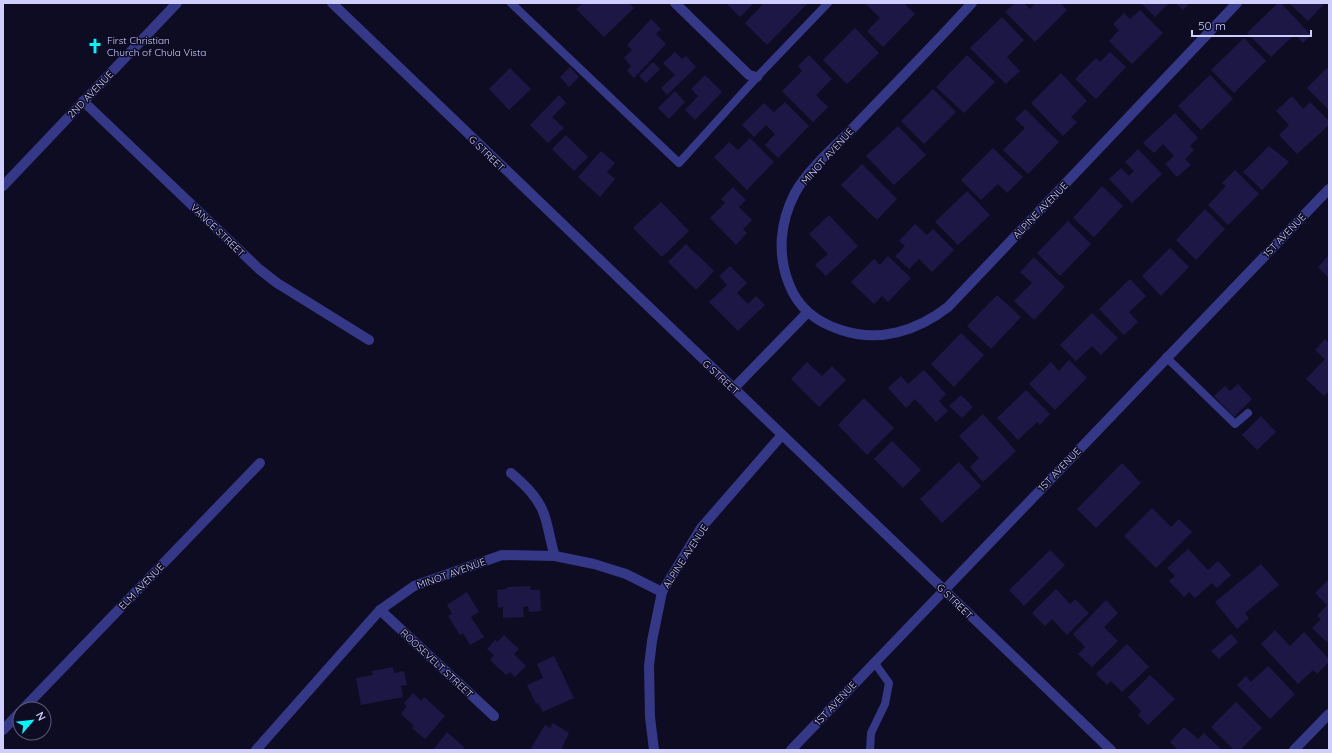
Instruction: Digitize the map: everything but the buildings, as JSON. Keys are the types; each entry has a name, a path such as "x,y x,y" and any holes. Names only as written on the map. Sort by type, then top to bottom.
{"street":[{"name":"2ND AVENUE","path":"3,186 177,3"},
{"name":"G STREET","path":"332,3 626,287 734,388 1111,750"},
{"path":"675,3 749,75 757,77"},
{"name":"MINOT AVENUE","path":"807,313 793,295 782,259 782,236 785,217 795,192 837,144 972,3"},
{"name":"ALPINE AVENUE","path":"807,313 819,321 840,330 861,335 876,336 907,330 935,316 948,307 1237,3"},
{"name":"VANCE STREET","path":"83,101 259,269 277,283 369,340"},
{"name":"1ST AVENUE","path":"791,750 1166,357 1329,189"},
{"path":"734,388 807,313"},
{"name":"ALPINE AVENUE","path":"654,750 650,717 650,666 652,641 662,592 701,528 782,435"},
{"name":"ELM AVENUE","path":"31,701 260,463"},
{"path":"511,473 527,487 544,514 550,544 555,556"},
{"name":"MINOT AVENUE","path":"256,750 380,610 414,586 502,555 555,556 594,564 626,574 662,592"},
{"name":"ROOSEVELT STREET","path":"380,610 494,716"},
{"path":"1294,750 1329,714"},
{"path":"3,730 12,720"}],"lane":[{"path":"511,3 679,163 757,77 828,3"},
{"path":"1166,357 1235,424 1248,413"},
{"path":"870,750 871,733 885,704 890,684 874,662"}],"place":[{"name":"First Christian Church of Chula Vista","path":"95,46"}]}
